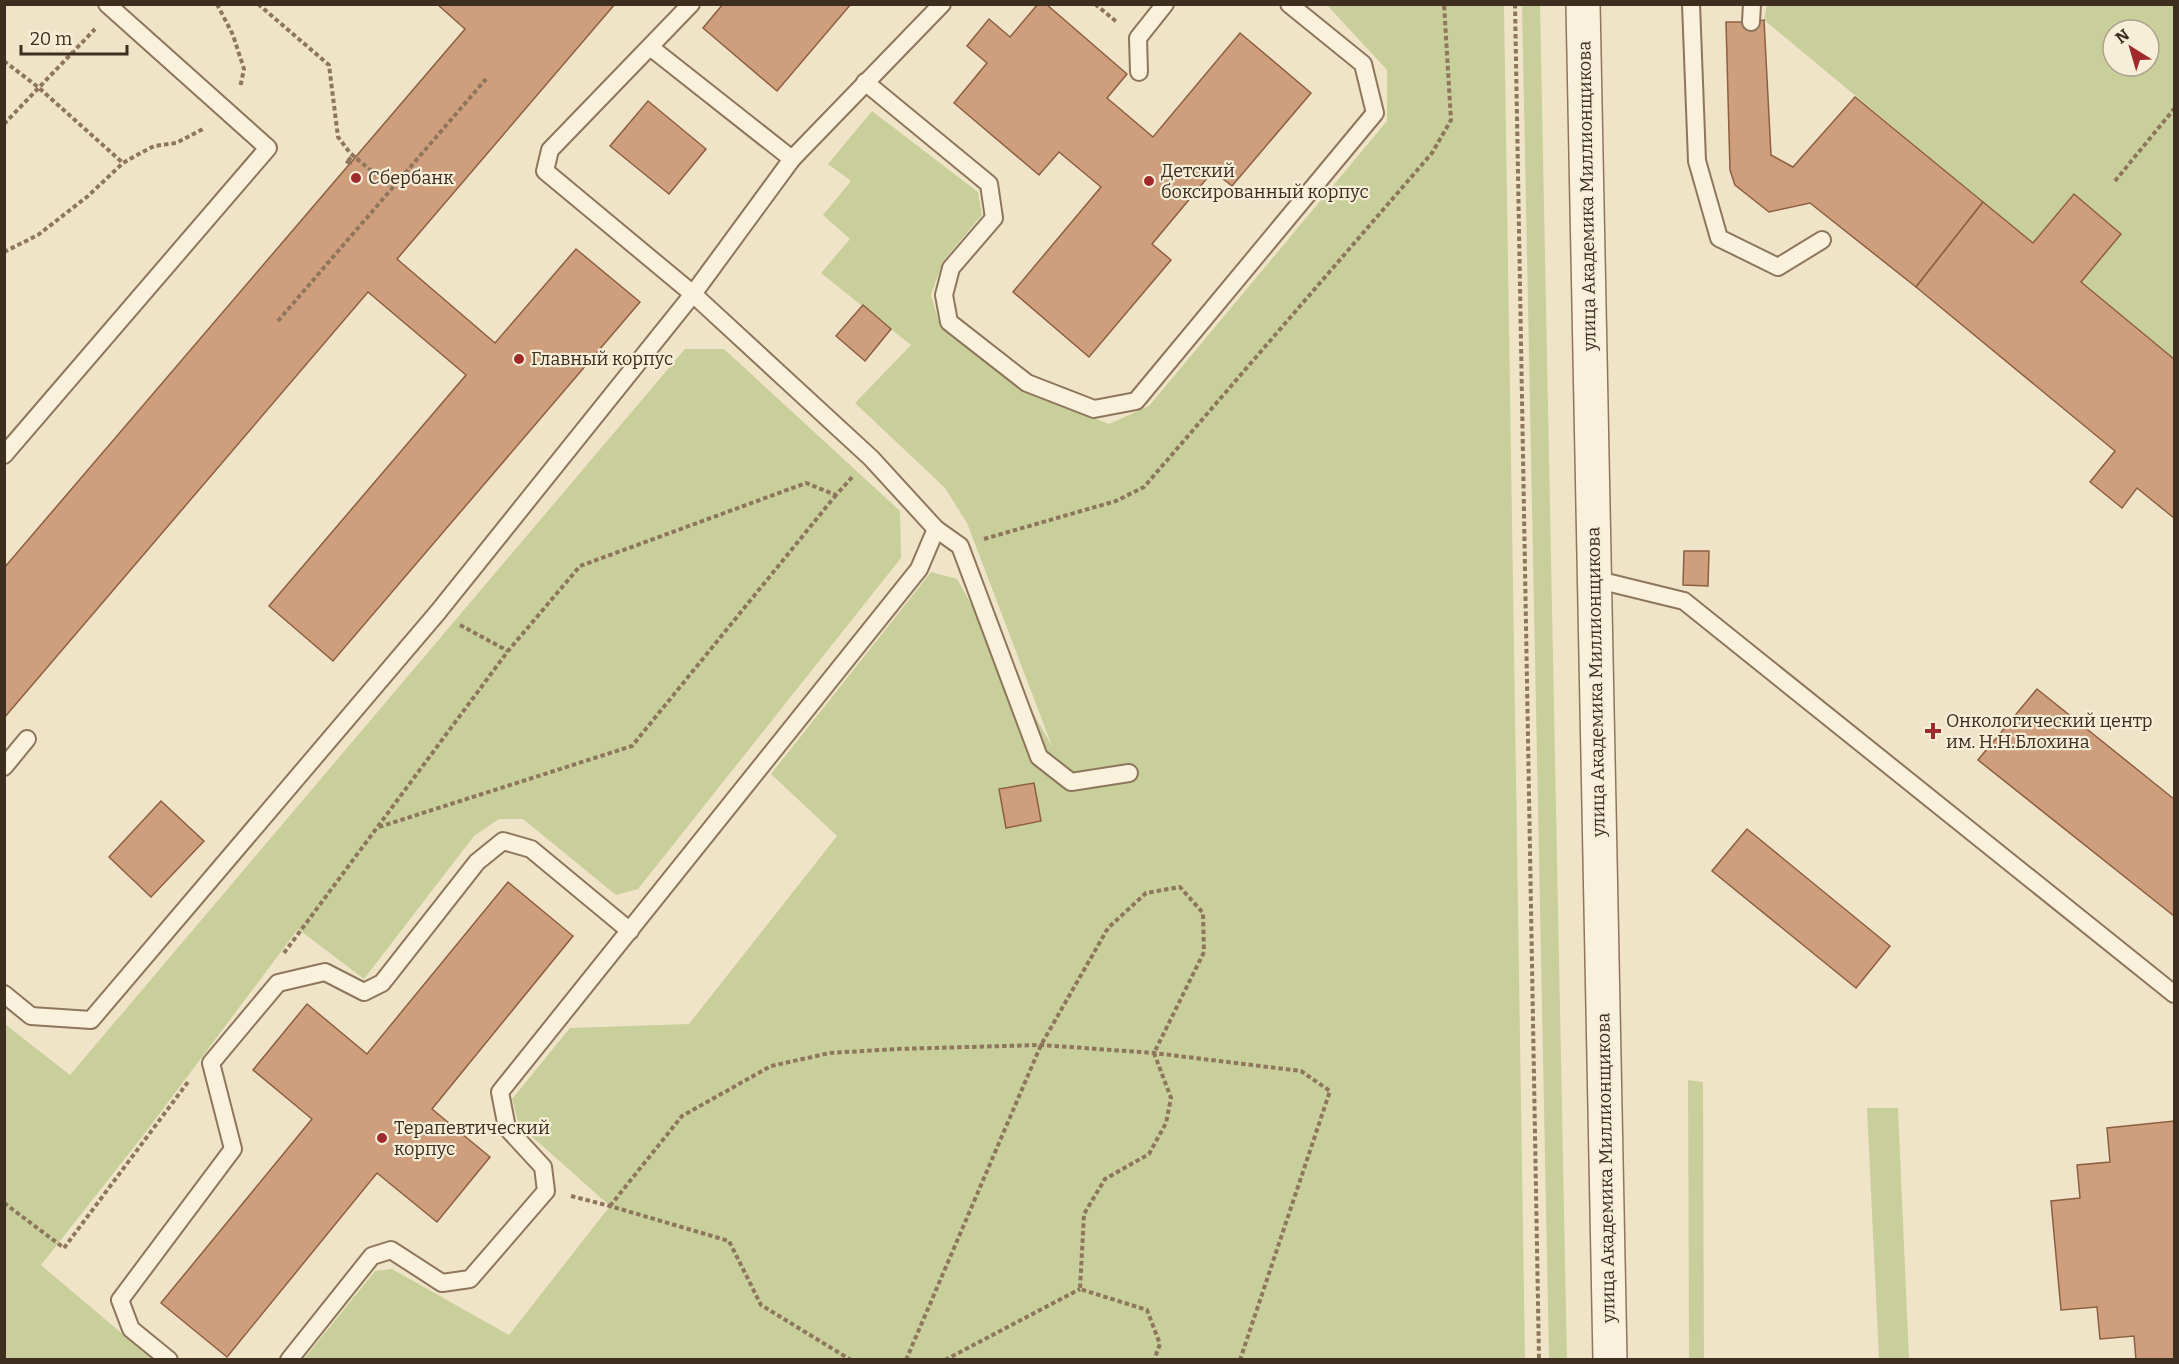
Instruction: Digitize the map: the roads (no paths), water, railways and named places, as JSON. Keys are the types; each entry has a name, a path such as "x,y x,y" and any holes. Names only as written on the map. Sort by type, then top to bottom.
{"street":[{"name":"улица Академика Миллионщикова","path":"1583,4 1610,1359"}],"lane":[{"path":"691,4 550,150 545,171 693,294 871,458 936,529 960,546 1039,757 1071,782 1129,773"},
{"path":"1139,72 1138,38 1165,4"},
{"path":"865,82 989,184 994,219 951,268 944,295 949,322 1027,383 1094,409 1136,401 1375,113 1363,64 1289,4"},
{"path":"1691,4 1697,161 1719,238 1778,267 1822,240"},
{"path":"1751,22 1752,4"},
{"path":"4,455 268,148 110,7"},
{"path":"4,994 32,1016 91,1020 438,612 693,294 792,159 935,7"},
{"path":"650,47 792,159"},
{"path":"289,1359 372,1256 391,1250 442,1283 470,1279 546,1191 543,1167 507,1128 500,1092 919,569 936,529"},
{"path":"1594,579 1684,601 2175,994"},
{"path":"4,767 27,739"},
{"path":"169,1359 131,1329 120,1300 233,1149 212,1063 278,983 325,972 364,992 382,983 477,862 503,841 531,849 630,931"}],"place":[{"name":"Сбербанк","path":"356,178"},
{"name":"Детский боксированный корпус","path":"1149,181"},
{"name":"Главный корпус","path":"519,359"},
{"name":"Онкологический центр им. Н.Н.Блохина","path":"1933,731"},
{"name":"Терапевтический корпус","path":"382,1138"}]}
